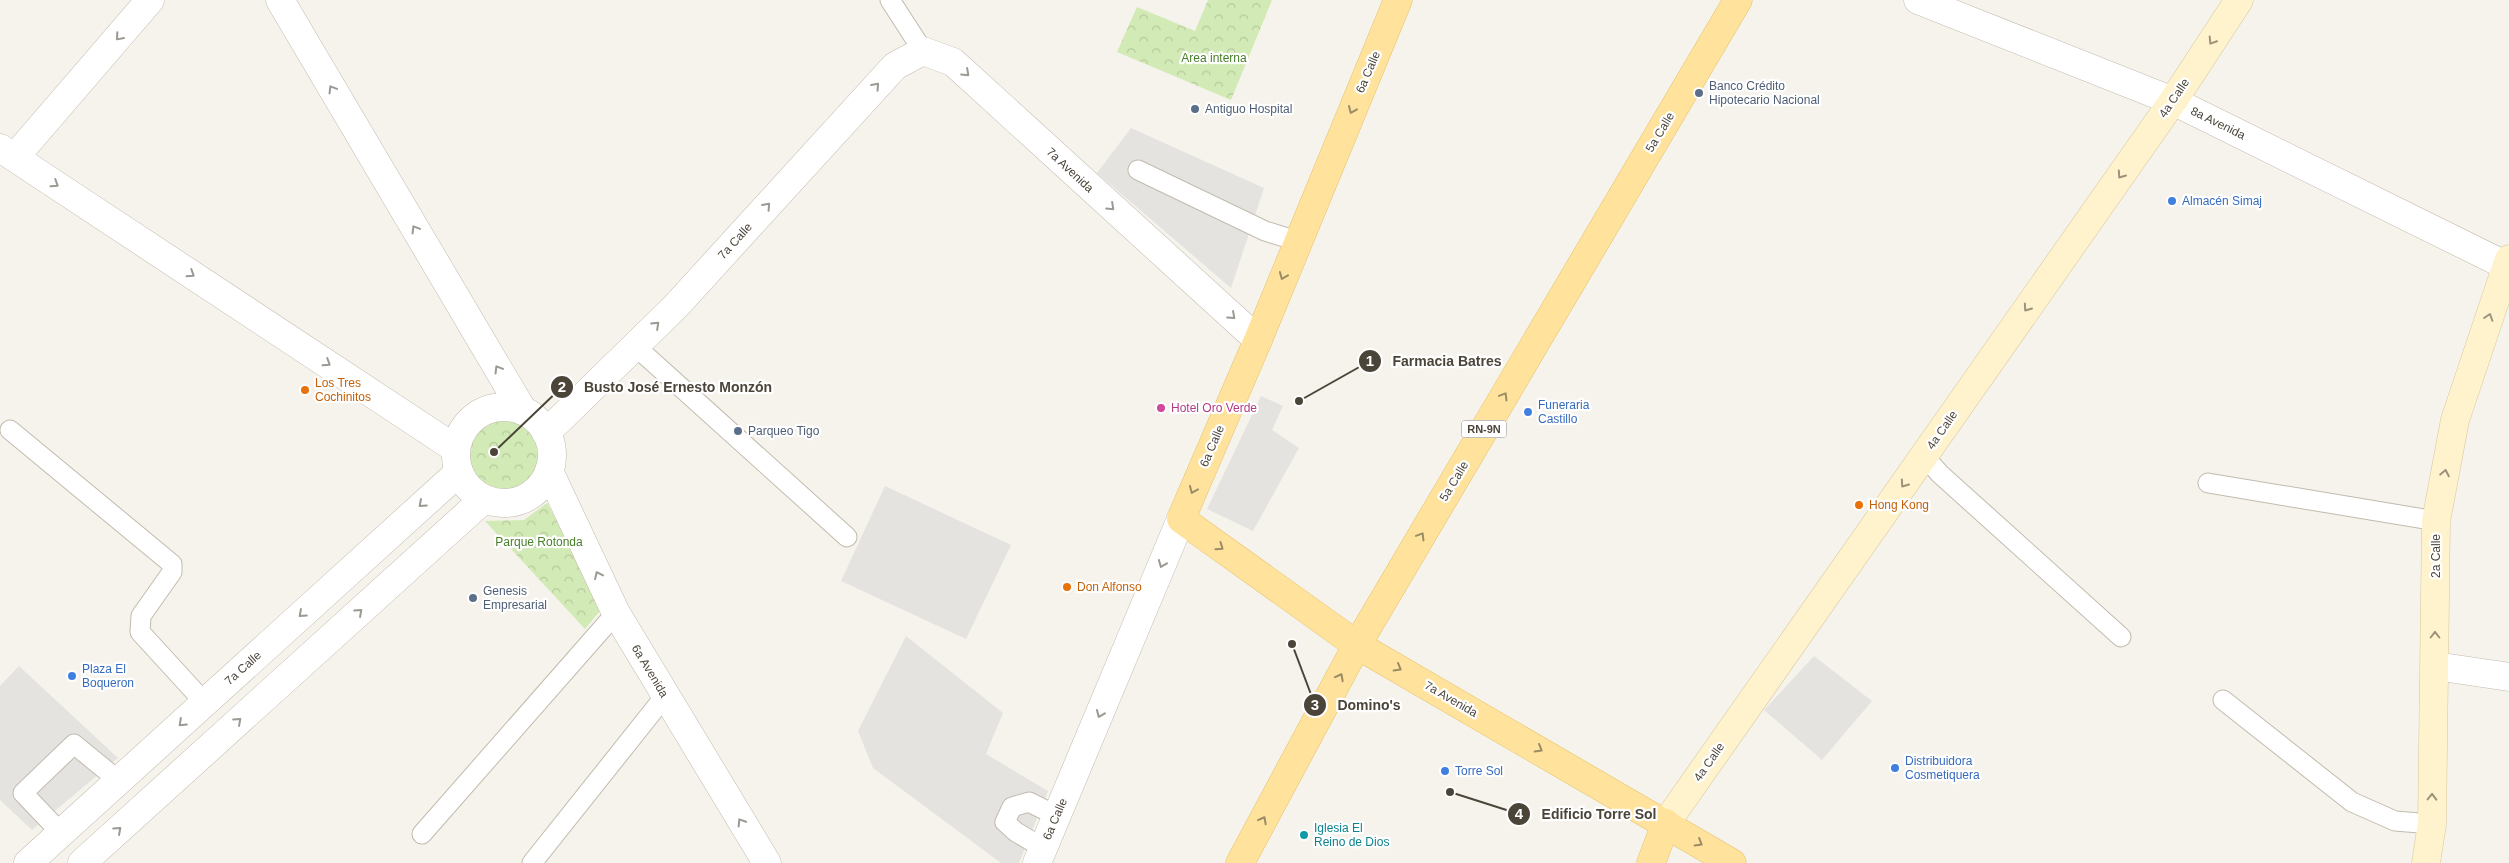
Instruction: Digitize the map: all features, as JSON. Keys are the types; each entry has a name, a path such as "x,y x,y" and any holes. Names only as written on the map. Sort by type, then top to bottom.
{"main road":[{"name":"6a Calle","path":"1180,519 1258,340 1297,241 1398,0"},
{"name":"5a Calle","path":"1240,863 1357,645 1738,0"},
{"name":"4a Calle","path":"1651,863 1666,823 2173,101 2239,0"},
{"name":"2a Calle","path":"2426,863 2432,824 2436,520 2455,420 2508,264"},
{"name":"7a Avenida","path":"1180,519 1357,645 1732,863"}],"street":[{"path":"150,0 7,152 457,460 471,491 484,499 501,503 524,499 538,489 549,471 552,455 546,433 536,420 523,411 502,407 480,414 467,424 457,460"},
{"path":"280,0 523,411"},
{"name":"8a Avenida","path":"1918,0 2173,101 2508,264"},
{"name":"7a Avenida","path":"923,51 953,62 1258,340"},
{"name":"7a Calle","path":"546,433 676,306 895,66 923,51"},
{"name":"7a Calle","path":"28,863 205,702 457,460"},
{"name":"6a Avenida","path":"549,471 616,613 767,863"},
{"path":"82,863 484,499"},
{"name":"6a Calle","path":"1040,856 1180,519"},
{"path":"2435,666 2509,677"}],"lane":[{"path":"890,0 923,51"},
{"path":"1138,170 1265,231 1297,241"},
{"path":"634,346 847,537"},
{"path":"10,430 172,564 172,572 141,616 140,632 205,702"},
{"path":"1924,456 1940,474 2120,637"},
{"path":"2208,483 2436,520"},
{"path":"422,834 616,613"},
{"path":"532,863 665,696"},
{"path":"2223,700 2352,802 2395,821 2432,824"},
{"path":"62,834 23,793 74,744 119,781"},
{"path":"1040,856 1005,822 1012,807 1030,802 1057,816"}],"green space":[{"name":"Area interna","path":"1208,0 1272,0 1231,100 1117,52 1137,7 1195,31"},
{"path":"504,408 522,411 538,421 548,437 551,455 548,473 538,489 522,499 504,502 486,499 470,489 460,473 457,455 460,437 470,421 486,411"},
{"name":"Parque Rotonda","path":"547,503 604,606 585,629 485,521 524,520"}],"shaded area":[{"path":"1131,128 1264,188 1231,288 1097,173"},
{"path":"1261,396 1283,406 1272,430 1299,448 1253,531 1207,509"},
{"path":"885,486 1011,545 966,639 841,581"},
{"path":"906,636 1003,713 986,754 1048,791 1019,863 1001,863 873,768 858,731"},
{"path":"1814,656 1872,701 1822,760 1764,710"},
{"path":"19,666 118,758 32,830 0,800 0,686"}],"place":[{"name":"Banco Crédito Hipotecario Nacional","path":"1699,93"},
{"name":"Antiguo Hospital","path":"1195,109"},
{"name":"Almacén Simaj","path":"2172,201"},
{"name":"Los Tres Cochinitos","path":"305,390"},
{"name":"Farmacia Batres","path":"1299,401"},
{"name":"Hotel Oro Verde","path":"1161,408"},
{"name":"Funeraria Castillo","path":"1528,412"},
{"name":"Parqueo Tigo","path":"738,431"},
{"name":"Busto José Ernesto Monzón","path":"494,452"},
{"name":"Hong Kong","path":"1859,505"},
{"name":"Don Alfonso","path":"1067,587"},
{"name":"Genesis Empresarial","path":"473,598"},
{"name":"Domino's","path":"1292,644"},
{"name":"Plaza El Boqueron","path":"72,676"},
{"name":"Distribuidora Cosmetiquera","path":"1895,768"},
{"name":"Torre Sol","path":"1445,771"},
{"name":"Edificio Torre Sol","path":"1450,792"},
{"name":"Iglesia El Reino de Dios","path":"1304,835"}]}
